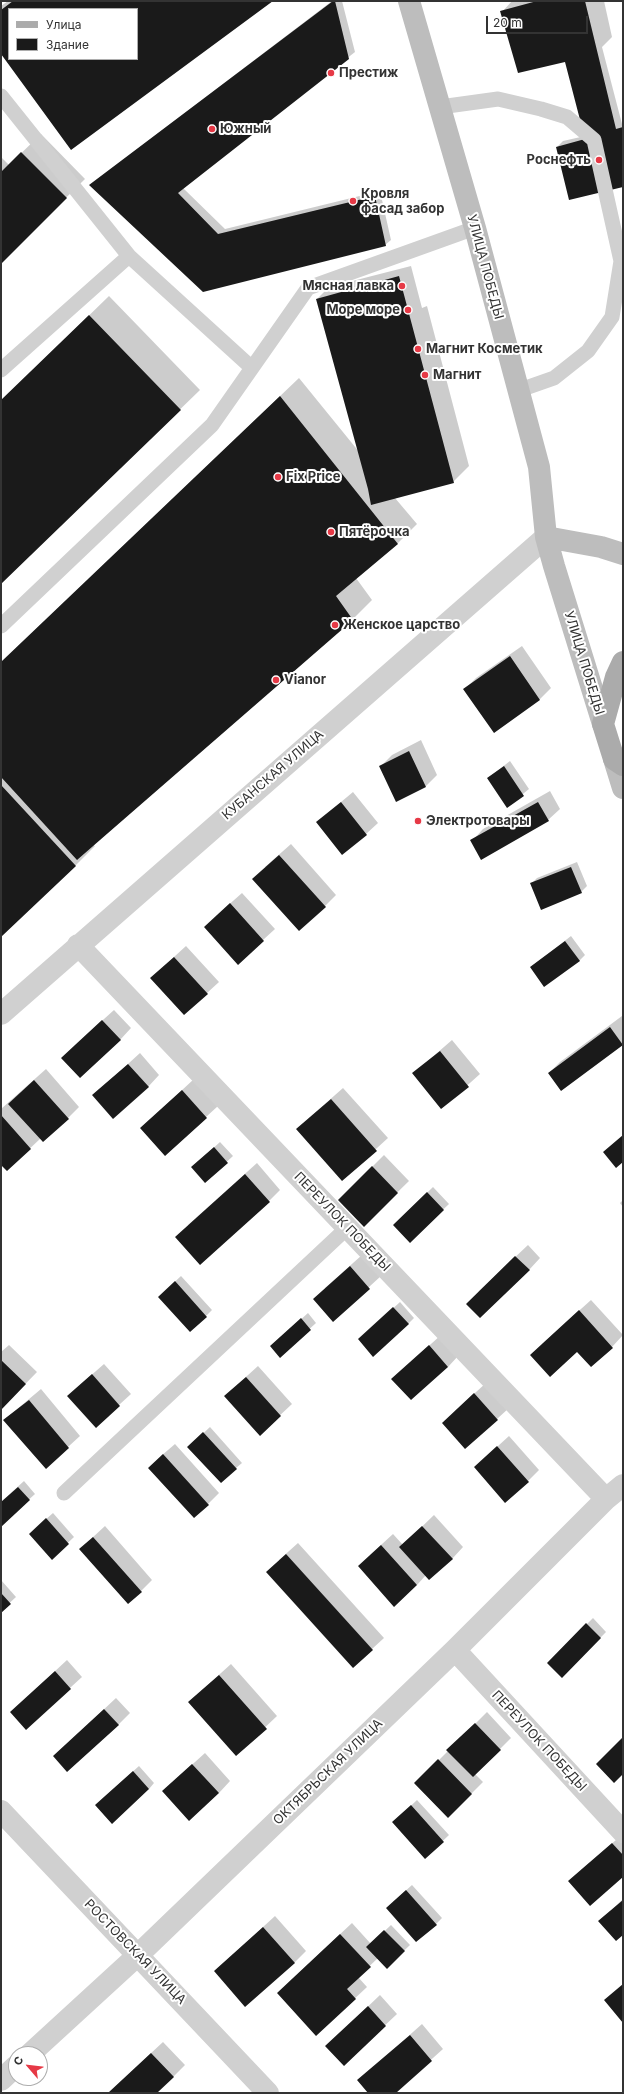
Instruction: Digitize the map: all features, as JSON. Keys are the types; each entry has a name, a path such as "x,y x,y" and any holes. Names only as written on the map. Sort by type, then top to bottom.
{"main road":[{"path":"603,724 616,677 623,662"},
{"name":"УЛИЦА ПОБЕДЫ","path":"603,724 619,762"}],"street":[{"name":"УЛИЦА ПОБЕДЫ","path":"409,1 475,228 517,390 539,467 546,537 603,724"},
{"path":"546,537 601,547 623,554"},
{"name":"КУБАНСКАЯ УЛИЦА","path":"1,1014 546,537"},
{"name":"УЛИЦА ПОБЕДЫ","path":"619,762 623,788"},
{"name":"ПЕРЕУЛОК ПОБЕДЫ","path":"78,946 606,1499"},
{"name":"ОКТЯБРЬСКАЯ УЛИЦА","path":"39,2046 138,1955 455,1650 606,1499 623,1485"},
{"name":"ПЕРЕУЛОК ПОБЕДЫ","path":"455,1650 623,1832"},
{"name":"РОСТОВСКАЯ УЛИЦА","path":"1,1811 268,2093"}],"lane":[{"path":"1,96 129,256 252,368"},
{"path":"440,107 498,99 567,117 594,140 621,261 612,317 588,351 554,378 517,390"},
{"path":"1,626 212,425 308,288 475,228"},
{"path":"1,370 129,256"},
{"path":"64,1492 347,1228"}],"building":[{"path":"13,1 273,1 71,150 1,54 1,10"},
{"name":"Южный","path":"335,1 349,59 178,193 218,234 375,196 386,246 203,292 89,185"},
{"path":"537,1 585,1 616,129 623,127 623,187 569,200 556,147 585,139 565,62 518,73 500,11"},
{"path":"21,152 67,198 1,264 1,172"},
{"path":"399,276 454,483 371,505 368,489 316,299"},
{"path":"89,315 181,410 1,584 1,400"},
{"path":"280,396 398,544 336,596 353,620 77,860 1,777 1,662"},
{"path":"510,656 540,700 494,733 463,689"},
{"path":"409,751 426,787 396,802 379,766"},
{"path":"504,766 524,796 507,808 487,778"},
{"path":"1,785 76,866 1,937"},
{"path":"341,802 367,835 342,855 316,822"},
{"path":"538,802 549,821 481,860 470,840"},
{"path":"279,855 326,907 299,931 252,879"},
{"path":"571,867 582,893 541,910 530,883"},
{"path":"230,903 264,941 238,965 204,927"},
{"path":"565,941 580,961 544,987 530,967"},
{"path":"174,957 208,994 184,1015 150,978"},
{"path":"102,1020 121,1040 80,1078 61,1058"},
{"path":"610,1027 623,1045 561,1091 548,1073"},
{"path":"440,1051 469,1087 441,1109 412,1073"},
{"path":"128,1064 149,1087 113,1119 92,1095"},
{"path":"34,1080 69,1119 43,1142 8,1104"},
{"path":"182,1090 207,1118 165,1156 140,1128"},
{"path":"331,1099 377,1151 342,1181 296,1129"},
{"path":"1,1115 31,1149 7,1171 1,1165"},
{"path":"623,1135 623,1162 616,1168 603,1152"},
{"path":"214,1147 228,1163 205,1183 191,1167"},
{"path":"372,1166 398,1193 364,1227 338,1200"},
{"path":"245,1174 270,1202 200,1265 175,1237"},
{"path":"427,1192 444,1210 410,1243 393,1225"},
{"path":"515,1256 530,1270 480,1318 466,1304"},
{"path":"350,1266 370,1289 333,1322 313,1299"},
{"path":"175,1281 207,1317 190,1332 158,1297"},
{"path":"393,1307 409,1324 373,1357 358,1339"},
{"path":"579,1310 613,1348 591,1367 577,1352 550,1377 530,1355"},
{"path":"301,1318 311,1330 280,1358 270,1346"},
{"path":"429,1345 448,1367 411,1400 391,1379"},
{"path":"1,1360 26,1384 1,1410"},
{"path":"92,1374 120,1406 96,1428 67,1396"},
{"path":"246,1377 281,1416 260,1436 224,1396"},
{"path":"474,1393 498,1420 465,1449 442,1423"},
{"path":"29,1400 69,1448 46,1469 3,1420"},
{"path":"203,1432 237,1469 221,1483 187,1447"},
{"path":"497,1446 529,1482 505,1503 474,1467"},
{"path":"163,1454 209,1505 194,1518 148,1468"},
{"path":"18,1487 30,1500 1,1527 1,1502"},
{"path":"46,1518 69,1544 52,1560 29,1534"},
{"path":"422,1526 453,1559 429,1580 399,1547"},
{"path":"93,1537 142,1592 128,1604 79,1549"},
{"path":"381,1545 417,1585 394,1607 358,1566"},
{"path":"286,1554 373,1650 353,1668 266,1572"},
{"path":"1,1593 11,1604 1,1613"},
{"path":"586,1623 601,1638 562,1678 547,1663"},
{"path":"55,1671 71,1689 26,1730 10,1712"},
{"path":"219,1675 267,1729 236,1756 188,1702"},
{"path":"104,1709 119,1725 67,1772 53,1756"},
{"path":"475,1723 501,1750 473,1777 446,1750"},
{"path":"623,1737 623,1774 614,1783 596,1764"},
{"path":"438,1759 472,1794 448,1818 414,1783"},
{"path":"192,1764 219,1793 189,1821 162,1791"},
{"path":"133,1771 149,1789 112,1824 95,1805"},
{"path":"411,1805 444,1842 425,1859 392,1822"},
{"path":"612,1843 623,1855 623,1877 590,1906 568,1881"},
{"path":"406,1890 437,1925 416,1942 386,1908"},
{"path":"623,1900 623,1935 616,1941 598,1921"},
{"path":"263,1927 295,1963 245,2007 214,1971"},
{"path":"384,1930 405,1951 387,1969 366,1947"},
{"path":"340,1934 371,1967 347,1989 356,1999 316,2036 277,1993"},
{"path":"623,1984 623,2023 604,2000"},
{"path":"368,2006 386,2026 344,2066 325,2046"},
{"path":"410,2035 432,2061 396,2093 368,2093 357,2080"},
{"path":"151,2053 174,2077 157,2093 108,2093"}],"place":[{"name":"Престиж","path":"331,73"},
{"name":"Южный","path":"212,129"},
{"name":"Роснефть","path":"599,160"},
{"name":"Кровля фасад забор","path":"353,201"},
{"name":"Мясная лавка","path":"402,286"},
{"name":"Море море","path":"408,310"},
{"name":"Магнит Косметик","path":"418,349"},
{"name":"Магнит","path":"425,375"},
{"name":"Fix Price","path":"278,477"},
{"name":"Пятёрочка","path":"331,532"},
{"name":"Женское царство","path":"335,625"},
{"name":"Vianor","path":"276,680"},
{"name":"Электротовары","path":"418,821"}]}
